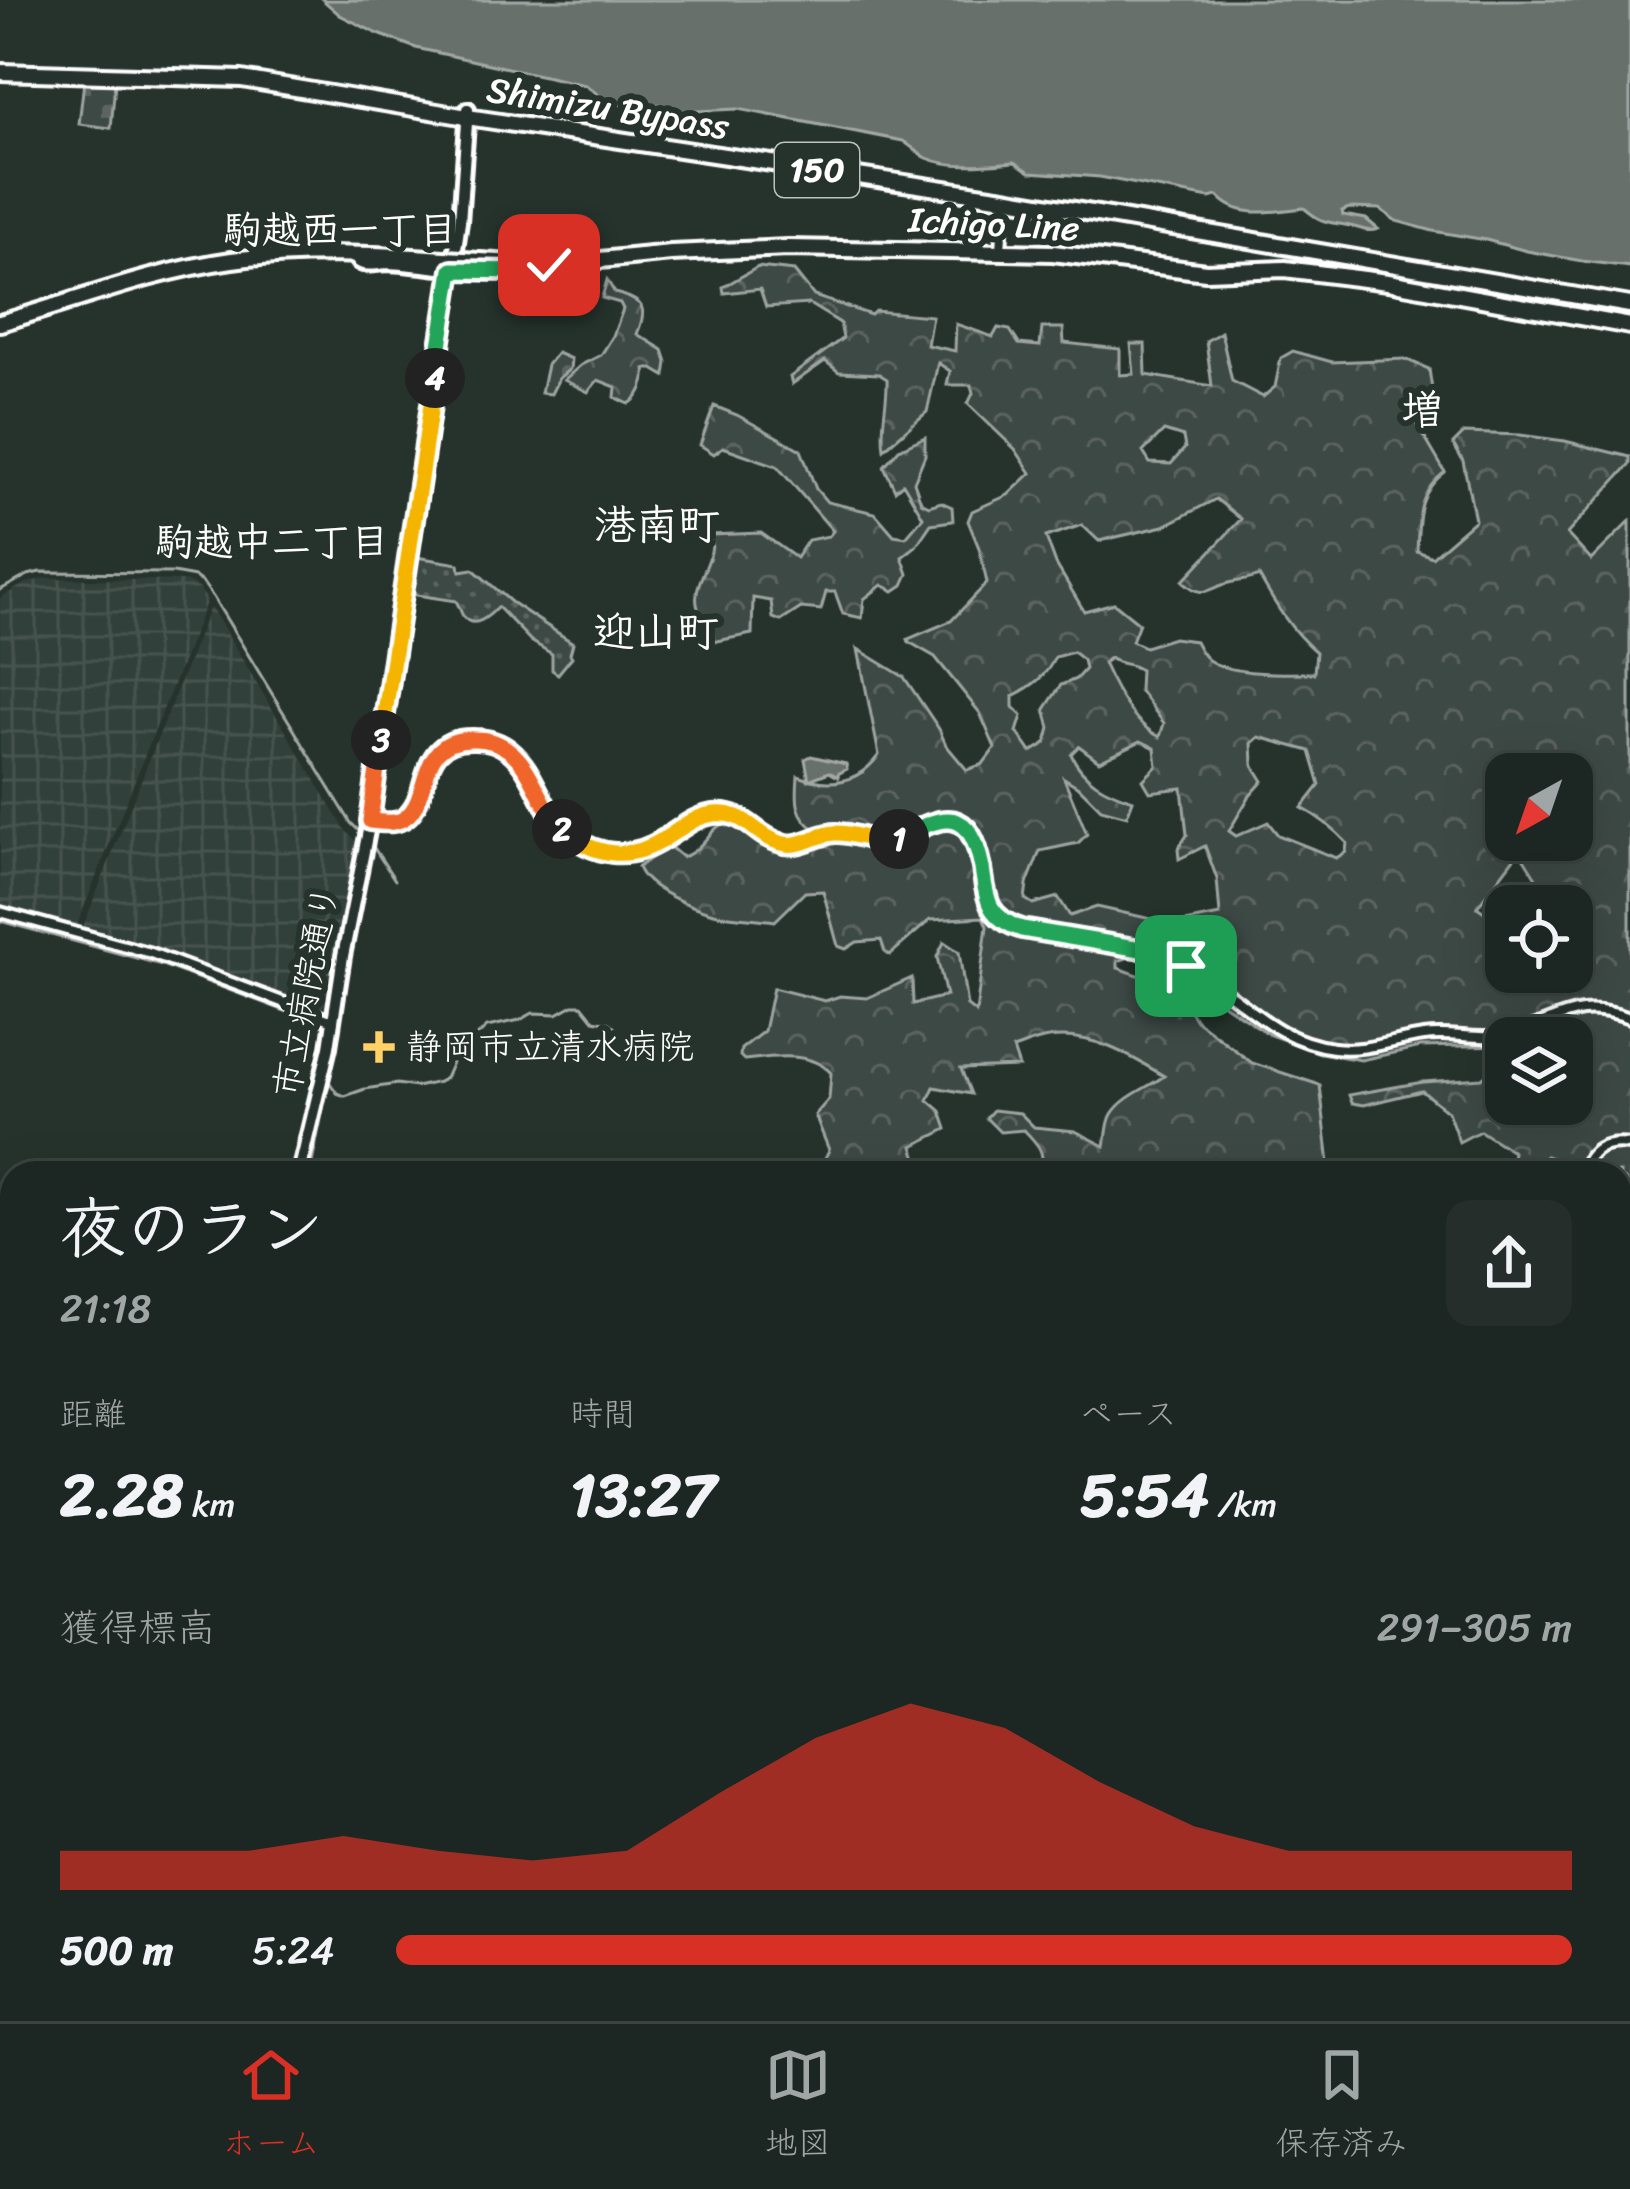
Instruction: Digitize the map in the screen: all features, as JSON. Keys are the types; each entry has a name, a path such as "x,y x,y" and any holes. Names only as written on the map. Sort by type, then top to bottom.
{"highway":[{"name":"Shimizu Bypass","path":"0,69 242,79 977,188 1630,302"},
{"name":"Shimizu Bypass","path":"468,113 1630,302"},
{"path":"977,188 1004,198"},
{"name":"Ichigo Line","path":"0,322 233,260 354,254 549,265 788,248 1053,254 1206,272 1285,269 1388,282 1630,326"}],"main road":[{"name":"市立病院通り","path":"301,1161 333,1021 370,821 460,222 468,113"}],"street":[{"path":"1000,251 1004,198"},
{"path":"370,821 397,822 406,817 438,753 458,741 478,739 498,744 516,756 550,817 569,835 596,851 613,854 645,849 694,819 720,814 746,820 782,844 842,833 887,842 932,821 960,823 974,838 988,899 1004,921 1022,929 1168,958 1207,978 1281,1032 1320,1046 1360,1048 1434,1035 1494,1037 1578,1010 1630,1018"},
{"path":"0,913 151,953 333,1021"},
{"path":"1587,1161 1600,1147 1630,1145"}],"shaded area":[{"path":"323,0 1630,0 1630,267 1433,231 1396,221 1380,209 1342,211 1378,229 1367,230 1326,222 1304,208 1247,211 1218,196 1100,177 1030,172 1015,162 948,164 927,158 903,141 738,109 675,112 660,105 611,104 585,85 416,48 340,15"},
{"path":"46,578 185,581 199,588 207,600 75,930 0,910 0,598"},
{"path":"209,609 356,841 321,1016 81,932"},
{"path":"811,756 846,764 847,769 838,777 829,772 809,780 805,759"}],"green space":[{"path":"84,81 115,83 111,128 79,124"},
{"path":"758,267 794,271 814,296 871,315 875,311 932,316 927,345 955,351 956,324 993,337 998,328 1010,330 1019,344 1040,346 1042,328 1063,328 1064,343 1120,349 1120,375 1134,374 1131,344 1145,344 1146,375 1212,386 1206,341 1221,332 1232,381 1263,397 1275,387 1281,358 1293,351 1332,362 1405,359 1429,369 1434,403 1413,418 1445,472 1429,489 1419,517 1417,551 1432,557 1475,520 1463,461 1453,444 1464,433 1565,441 1630,457 1630,464 1567,534 1591,560 1630,521 1630,1161 1562,1161 1546,1156 1543,1161 1511,1161 1513,1152 1480,1131 1459,1142 1448,1112 1422,1091 1364,1105 1352,1103 1349,1095 1485,1075 1485,1125 1593,1125 1593,1017 1485,1017 1485,1045 1421,1047 1361,1060 1320,1053 1270,1035 1199,988 1132,956 1118,961 1118,968 1184,991 1182,999 1196,1020 1252,1063 1320,1085 1329,1161 1042,1161 1037,1145 1024,1130 1000,1132 986,1118 993,1110 1020,1113 1034,1127 1075,1131 1105,1146 1109,1121 1117,1108 1164,1076 1109,1047 1065,1037 1013,1049 1019,1067 961,1069 971,1094 934,1087 928,1100 941,1111 947,1129 913,1146 918,1161 824,1161 829,1150 815,1115 829,1099 831,1073 801,1058 744,1060 740,1056 741,1049 764,1031 773,988 825,1001 840,996 867,998 912,978 913,1004 946,996 937,957 944,942 959,952 967,1006 976,1013 987,926 983,917 930,920 890,955 881,940 857,942 846,949 838,946 823,891 805,892 775,921 732,916 672,897 650,883 638,867 669,846 682,857 689,854 729,820 778,848 808,844 816,830 798,807 798,776 842,780 862,772 879,755 858,649 904,677 967,770 983,764 995,748 980,713 935,657 908,639 951,621 987,583 968,521 972,511 1008,495 1031,473 1015,449 968,404 971,385 947,385 950,371 938,363 927,412 884,449 887,379 879,374 839,372 825,361 792,384 790,377 843,338 840,323 809,304 766,307 760,289 724,293 723,287","holes":["1164,431 1183,437 1185,448 1171,464 1150,463 1143,452","1216,499 1241,519 1183,581 1206,591 1259,576 1291,626 1316,652 1314,673 1228,668 1206,658 1195,641 1173,638 1145,647 1132,641 1139,623 1114,603 1084,611 1046,537 1082,525 1099,541 1164,526","1073,652 1085,669 1061,685 1045,709 1050,728 1046,743 1031,752 1017,732 1022,716 1013,707 1013,696 1038,680 1055,657","1110,658 1140,670 1139,690 1164,723 1160,737 1133,715 1119,695 1103,663","1259,737 1310,751 1320,785 1302,808 1342,838 1346,852 1336,858 1278,835 1268,822 1236,836 1229,831 1263,781 1253,765 1252,743","1141,741 1155,748 1157,766 1143,780 1150,792 1182,788 1187,835 1178,849 1179,859 1205,846 1217,879 1220,915 1174,924 1097,907 1070,916 1058,897 1033,904 1025,899 1040,851 1078,843 1087,834 1064,778 1101,809 1127,816 1133,800 1089,778 1071,754 1079,746 1099,761","1485,753 1593,753 1593,861 1525,861 1537,885 1593,885 1593,993 1485,993 1485,913 1477,907 1485,896 1485,885 1494,885 1512,861 1485,861"]},
{"path":"607,280 615,293 641,306 637,334 663,350 667,362 665,376 645,369 642,389 629,404 615,397 616,387 598,380 588,392 564,380 601,355 613,336 623,309 620,303 602,298"},
{"path":"557,353 571,359 570,369 551,394 541,393 547,365"},
{"path":"714,406 801,450 816,489 827,502 875,513 894,535 906,537 923,517 903,483 895,490 884,466 899,449 925,437 925,455 914,482 921,502 952,507 953,521 931,524 902,557 908,574 903,585 894,591 882,585 864,599 862,618 843,614 835,592 826,592 821,610 801,608 781,621 773,618 771,601 753,598 752,634 712,642 697,604 711,535 761,533 796,558 808,540 833,531 777,466 723,447 714,454 700,445"},
{"path":"416,557 459,564 460,571 473,569 511,602 573,643 572,657 558,674 552,670 552,654 531,641 498,607 472,622 456,601 410,594"}],"waterway":[{"path":"0,590 40,572 195,577 213,597 351,823 363,835"},
{"path":"370,842 395,880"},
{"path":"0,921 162,965 328,1027"},
{"path":"330,1083 345,1096 397,1084 416,1087 439,1082 455,1056 487,1027 533,1013 557,1014 573,1005 582,1005 594,1020 610,1023 621,1035 639,1043 648,1057"},
{"path":"312,1161 337,1029"}],"place":[{"name":"静岡市立清水病院","path":"379,1047"}],"district":[{"name":"駒越西一丁目","path":"340,229"},
{"name":"増","path":"1422,410"},
{"name":"港南町","path":"657,525"},
{"name":"駒越中二丁目","path":"272,541"},
{"name":"迎山町","path":"656,632"}],"route":[{"path":"549,265 531,271 452,270 370,821 397,822 406,817 438,753 467,739 488,740 510,751 557,825 596,851 613,854 654,845 707,815 737,816 776,842 787,844 834,833 887,842 944,819 964,825 974,838 988,899 1004,921 1022,929 1141,949 1186,966"}]}
